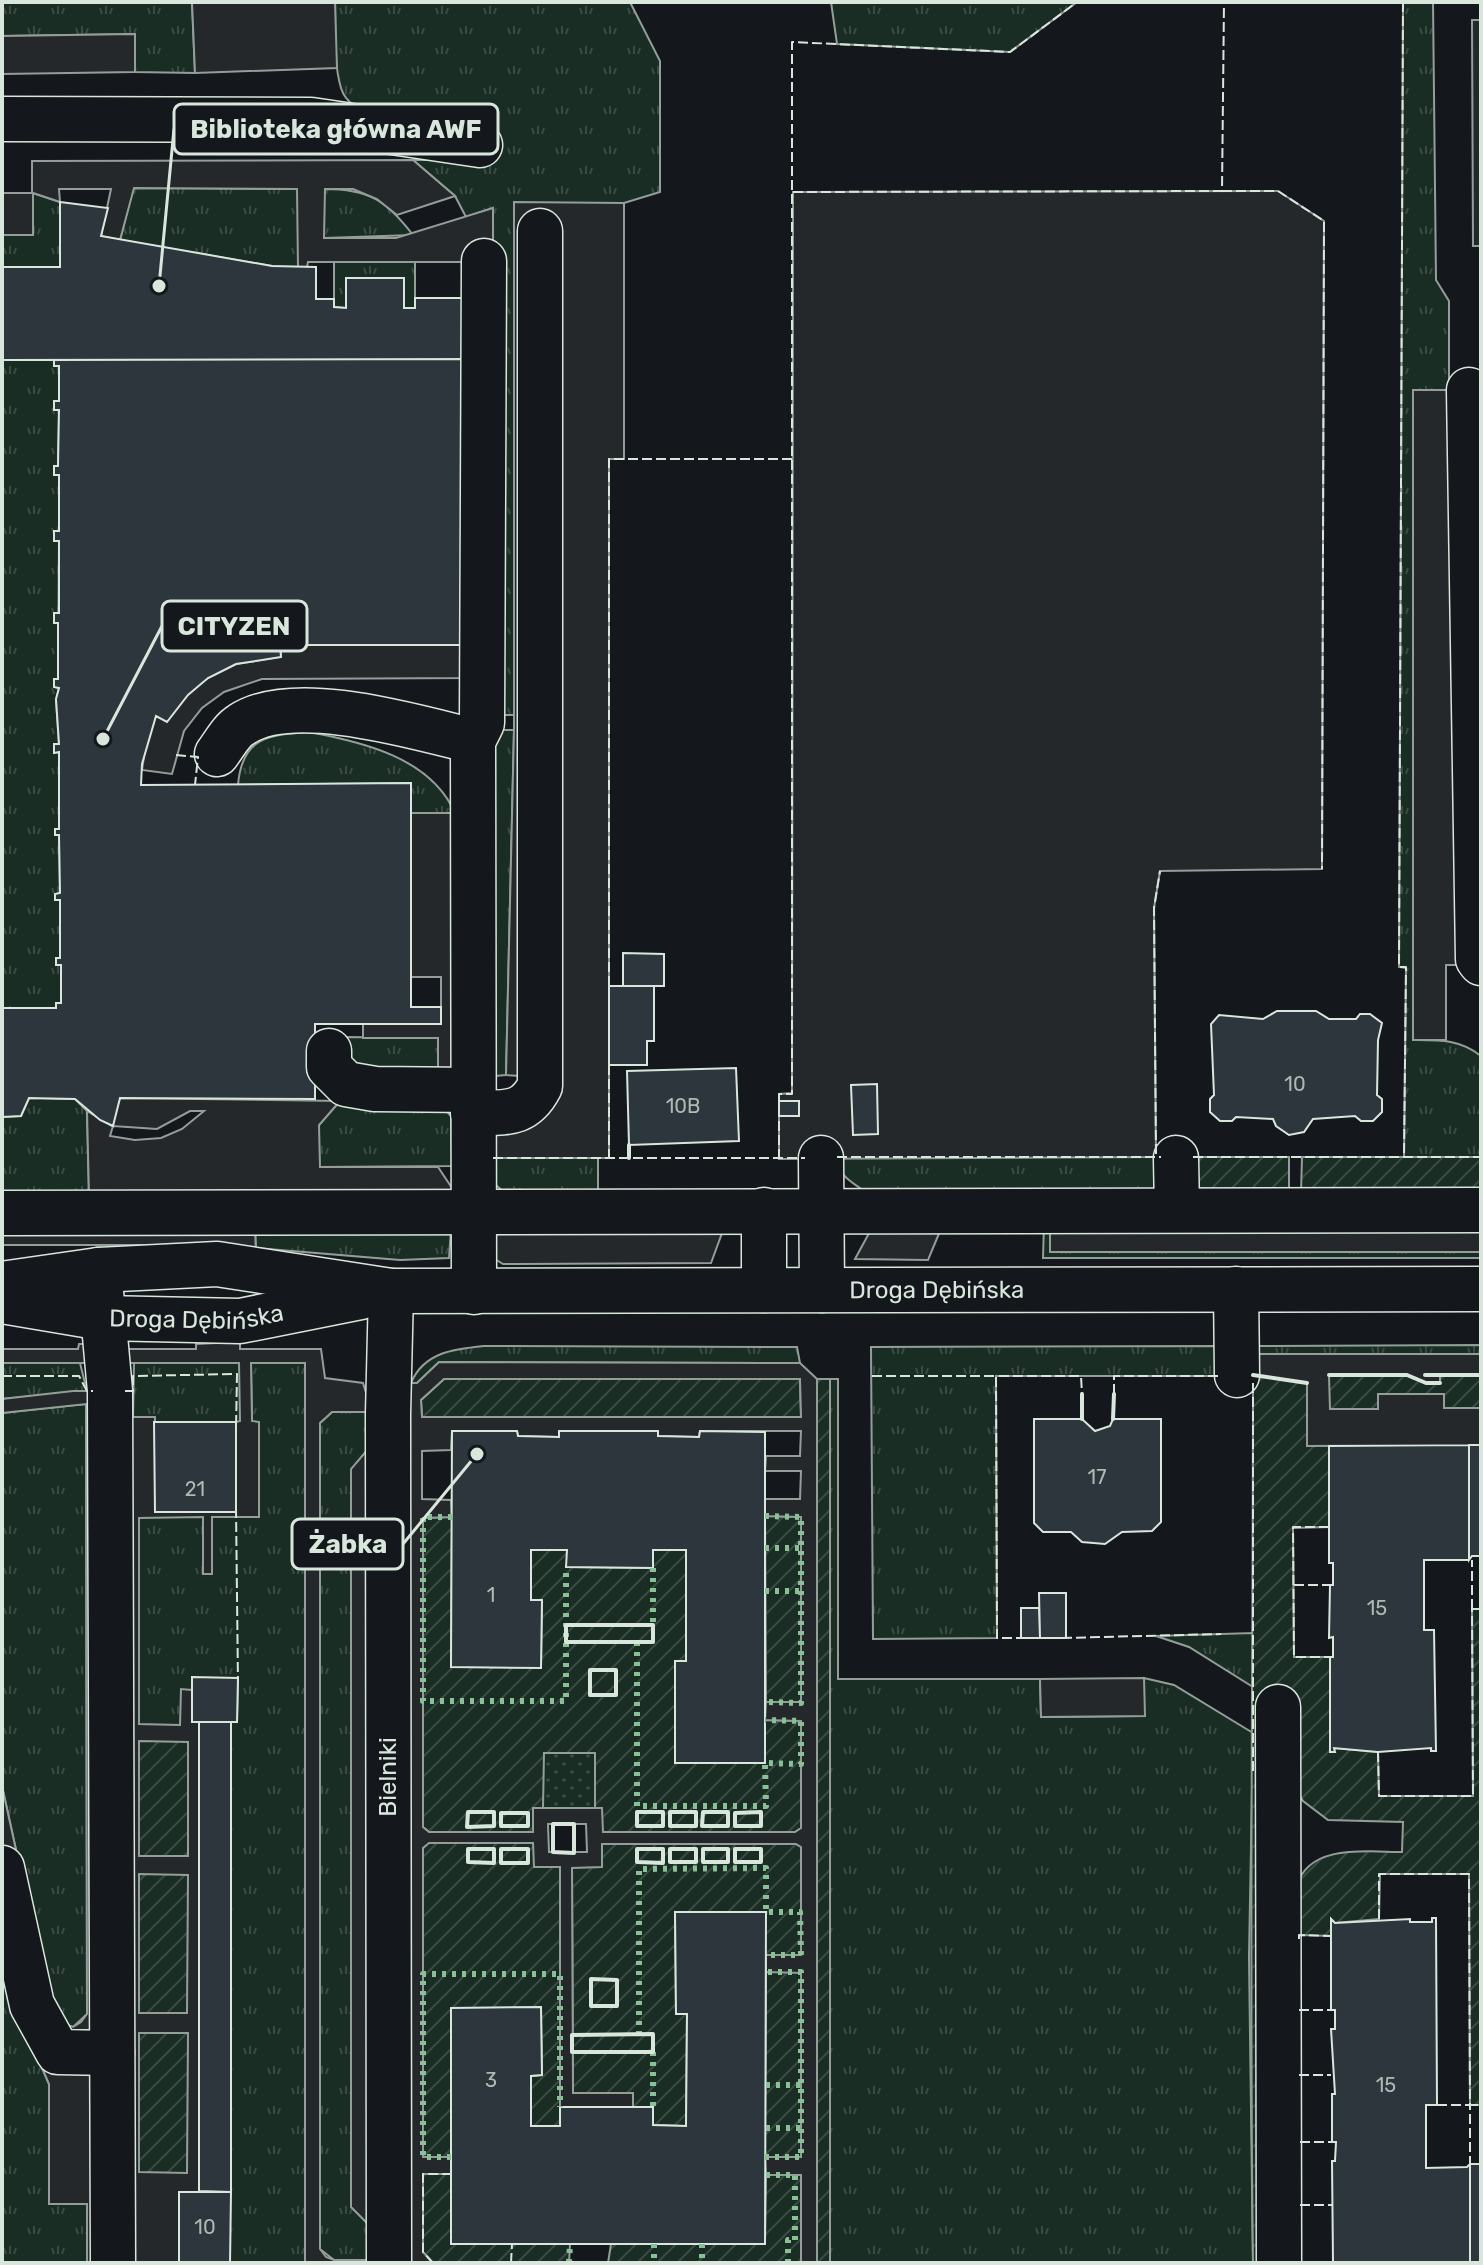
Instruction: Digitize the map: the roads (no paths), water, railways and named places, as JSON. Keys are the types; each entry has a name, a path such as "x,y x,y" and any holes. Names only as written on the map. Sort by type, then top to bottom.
{"street":[{"path":"2,119 311,120 480,145"},
{"path":"329,1051 329,1067 346,1084 473,1101 513,1112 531,1103 540,1086 540,231"},
{"path":"474,1292 473,741 482,723 484,261"},
{"path":"1469,390 1477,943 1481,963"},
{"path":"217,754 238,726 261,715 289,710 370,716 473,741"},
{"path":"821,1158 822,1290"},
{"path":"1176,1158 1177,1210"},
{"path":"764,1210 764,1290"},
{"path":"2,1213 1481,1210"},
{"name":"Droga Dębińska","path":"2,1284 99,1270 217,1264 391,1291 1481,1289"},
{"path":"99,1270 110,1391 113,2263"},
{"path":"1236,1289 1237,1375"},
{"name":"Droga Dębińska","path":"2,1301 103,1318 240,1321 391,1291"},
{"name":"Bielniki","path":"389,2263 388,1414 391,1291"},
{"path":"1278,1707 1279,2263"},
{"path":"2,1868 32,2005 58,2052 112,2053"}],"place":[{"name":"Biblioteka główna AWF","path":"159,286"},
{"name":"CITYZEN","path":"103,739"},
{"name":"Żabka","path":"477,1454"}]}
